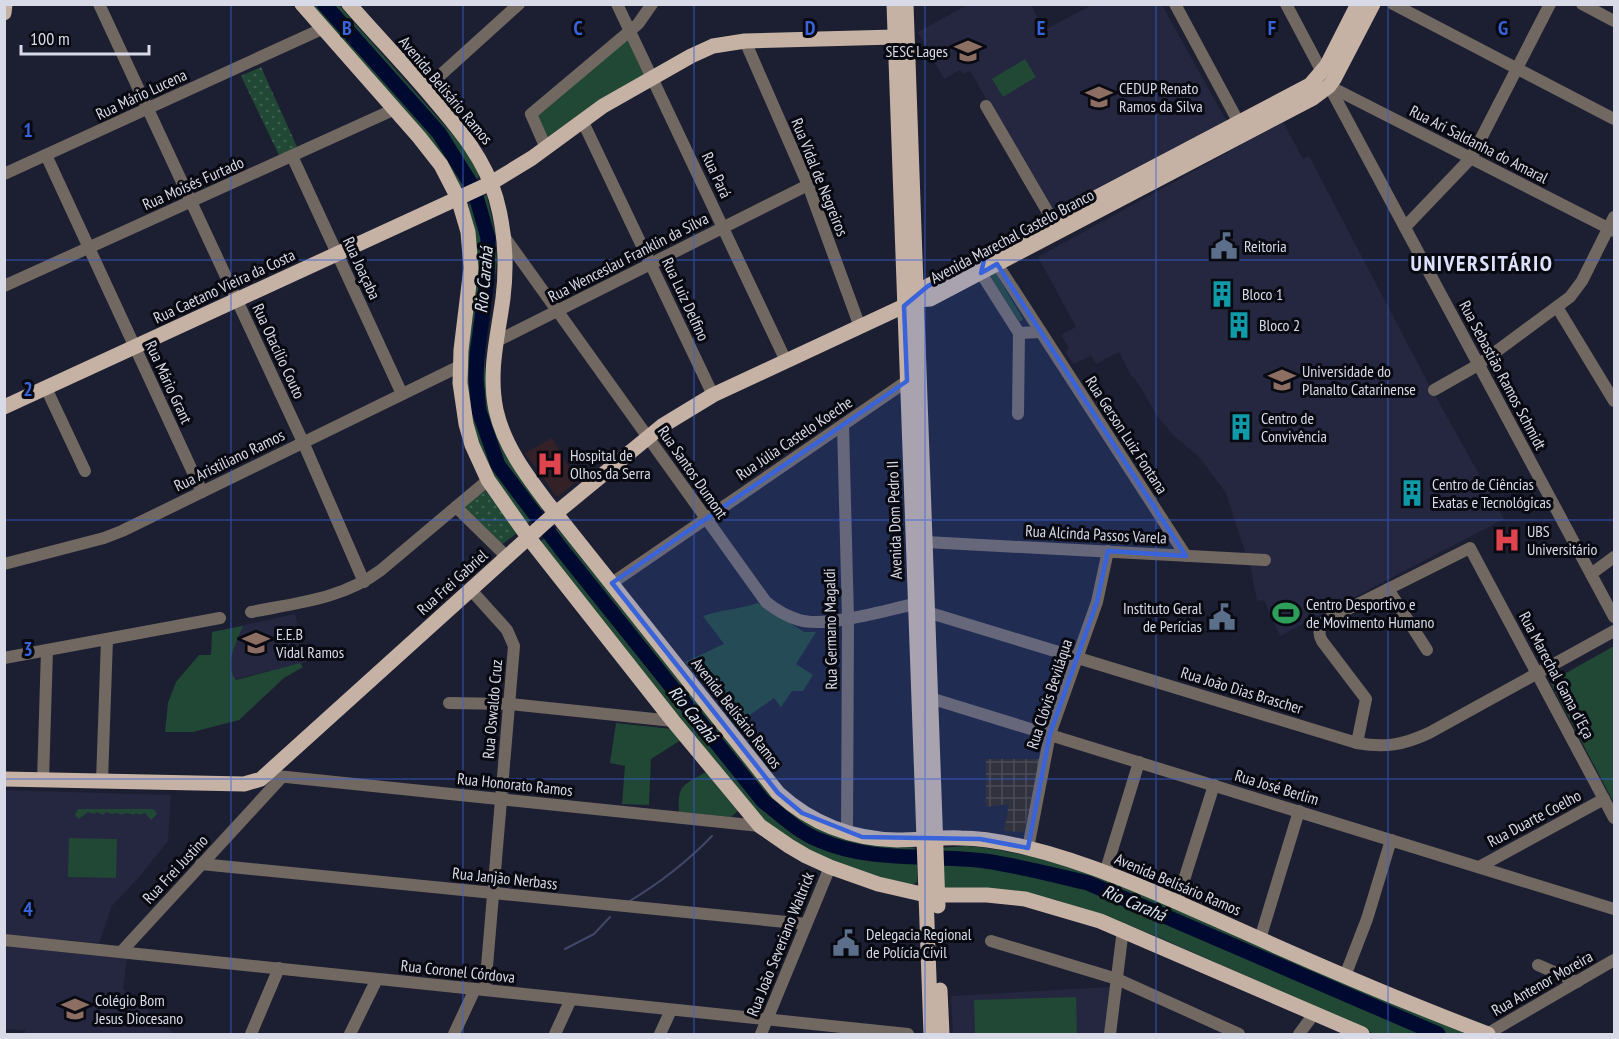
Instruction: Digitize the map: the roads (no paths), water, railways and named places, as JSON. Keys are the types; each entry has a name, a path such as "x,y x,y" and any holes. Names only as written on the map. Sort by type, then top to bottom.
{"main road":[{"path":"4,13 5,4"},
{"path":"302,4 395,109 441,165 462,196 471,268 460,383 466,424 472,445 488,480 674,721 760,826 789,846 830,867 878,884 932,895 987,895 1025,899 1074,912 1123,929 1362,1035"},
{"name":"Avenida Dom Pedro II","path":"894,4 901,41 910,303 926,542 921,608 930,698 930,842"},
{"name":"Avenida Dom Pedro II","path":"901,41 906,4"},
{"name":"Avenida Marechal Castelo Branco","path":"910,303 928,286 991,260 1314,98 1326,79 1337,45 1358,4"},
{"name":"Avenida Marechal Castelo Branco","path":"991,260 1053,221 1310,85 1326,79 1340,69 1373,4"},
{"name":"Avenida Belisário Ramos","path":"354,6 475,150 487,185 496,199 503,234 505,279 495,342 493,383 496,410 502,430 522,467 553,516 612,583 778,793 789,803 815,820 847,833 879,839 930,842 980,838 1028,848 1105,873 1487,1034"},
{"name":"Rua Caetano Vieira da Costa","path":"4,407 487,185 546,148 582,120 701,51 745,41 901,41"},
{"path":"981,273 991,260"},
{"name":"Avenida Marechal Castelo Branco","path":"910,303 930,299 981,273"},
{"name":"Avenida Dom Pedro II","path":"910,303 907,381 921,608 931,878 942,1035"},
{"name":"Rua Frei Gabriel","path":"4,779 244,784 274,776 531,535 647,436 713,395 910,303"},
{"name":"Avenida Dom Pedro II","path":"932,895 932,1035"}],"street":[{"name":"Rua Otacílio Couto","path":"99,4 303,442 364,582"},
{"path":"425,89 519,4"},
{"name":"Rua Pará","path":"617,4 786,361"},
{"path":"546,148 531,114 630,32 642,20 652,4"},
{"path":"1175,4 1239,123"},
{"name":"Rua Sebastião Ramos Schmidt","path":"1286,4 1614,617"},
{"path":"1392,4 1614,118"},
{"path":"1405,227 1471,158 1550,4"},
{"path":"1582,4 1614,21"},
{"name":"Rua Mário Lucena","path":"4,174 324,28"},
{"name":"Rua Vidal de Negreiros","path":"745,41 808,185 860,327"},
{"name":"Rua Ari Saldanha do Amaral","path":"1326,79 1471,158 1612,230"},
{"path":"986,106 1053,221"},
{"name":"Rua Moisés Furtado","path":"4,286 395,109"},
{"name":"Rua Luiz Delfino","path":"582,120 713,395"},
{"name":"Rua Mário Grant","path":"46,155 202,492"},
{"name":"Rua Joaçaba","path":"292,156 402,394"},
{"name":"Rua Wenceslau Franklin da Silva","path":"495,342 808,185"},
{"path":"1434,390 1478,365 1570,297 1612,230 1614,217"},
{"name":"Rua Santos Dumont","path":"503,234 759,593 775,609 799,620 812,622 921,608"},
{"name":"Rua Gerson Luiz Fontana","path":"991,260 1041,332 1186,556"},
{"path":"981,273 1019,333 1018,414"},
{"path":"1557,307 1614,401"},
{"path":"1019,333 1041,332"},
{"name":"Rua Aristiliano Ramos","path":"4,564 114,534 460,366"},
{"name":"Rua Júlia Castelo Koeche","path":"612,583 907,381"},
{"path":"46,388 85,471"},
{"name":"Rua Germano Magaldi","path":"843,425 848,618 847,833"},
{"path":"251,612 329,596 364,582 488,480"},
{"path":"456,507 507,557"},
{"name":"Rua Alcinda Passos Varela","path":"926,542 1265,560"},
{"name":"Rua Marechal Gama d'Eça","path":"1388,589 1470,548 1614,818"},
{"name":"Rua Clóvis Beviláqua","path":"1028,848 1050,734 1097,602 1108,552"},
{"path":"1591,574 1614,557"},
{"path":"1357,742 1366,699 1322,641 1319,630 1326,620 1388,589 1427,650"},
{"name":"Rua Oswaldo Cruz","path":"454,1035 480,990 493,893 513,657 511,638 507,630 471,590"},
{"name":"Rua João Dias Brascher","path":"921,608 1077,658 1357,742 1385,746 1413,740 1614,631"},
{"path":"4,658 220,618"},
{"path":"102,781 107,639"},
{"path":"43,780 47,650"},
{"name":"Rua José Berlim","path":"930,698 1614,909"},
{"path":"449,703 510,704 674,721"},
{"path":"1105,873 1138,762"},
{"name":"Rua Honorato Ramos","path":"274,776 760,826"},
{"name":"Rua Frei Justino","path":"121,952 253,808 274,776"},
{"path":"244,784 252,795 253,808"},
{"path":"1177,902 1214,785"},
{"name":"Rua Duarte Coelho","path":"1479,867 1604,799"},
{"path":"1260,939 1299,811"},
{"path":"1345,976 1367,919 1391,840"},
{"name":"Rua Janjão Nerbass","path":"201,864 806,924"},
{"name":"Rua João Severiano Waltrick","path":"761,1035 830,867"},
{"path":"1110,1035 1123,929"},
{"name":"Rua Coronel Córdova","path":"4,939 768,1020 841,1031 908,1035"},
{"path":"991,941 1117,978 1239,1035"},
{"name":"Rua Antenor Moreira","path":"1487,1034 1614,960"},
{"path":"1538,965 1577,982"},
{"path":"251,1035 279,968"},
{"path":"350,1035 377,979"},
{"path":"555,1035 571,999"},
{"path":"660,1035 671,1010"},
{"path":"1299,1035 1314,1014"}],"waterway":[{"name":"Rio Carahá","path":"324,4 439,133 474,189 488,238 487,281 476,379 479,411 498,465 562,550 763,801 804,832 839,847 880,855 985,861 1088,883 1438,1034"},
{"name":"Rio Carahá","path":"757,805 763,801"},
{"path":"628,902 673,872 712,836"},
{"path":"565,949 594,934 610,917"}],"place":[{"name":"SESC Lages","path":"968,51"},
{"name":"CEDUP Renato Ramos da Silva","path":"1099,97"},
{"name":"Reitoria","path":"1224,246"},
{"name":"Bloco 1","path":"1222,294"},
{"name":"Bloco 2","path":"1239,325"},
{"name":"Universidade do Planalto Catarinense","path":"1282,380"},
{"name":"Centro de Convivência","path":"1241,427"},
{"name":"Hospital de Olhos da Serra","path":"550,464"},
{"name":"Centro de Ciências Exatas e Tecnológicas","path":"1412,493"},
{"name":"UBS Universitário","path":"1507,540"},
{"name":"Centro Desportivo e de Movimento Humano","path":"1286,613"},
{"name":"Instituto Geral de Perícias","path":"1222,617"},
{"name":"E.E.B Vidal Ramos","path":"256,643"},
{"name":"Delegacia Regional de Polícia Civil","path":"846,943"},
{"name":"Colégio Bom Jesus Diocesano","path":"75,1009"}],"district":[{"name":"UNIVERSITÁRIO","path":"1482,263"}]}
